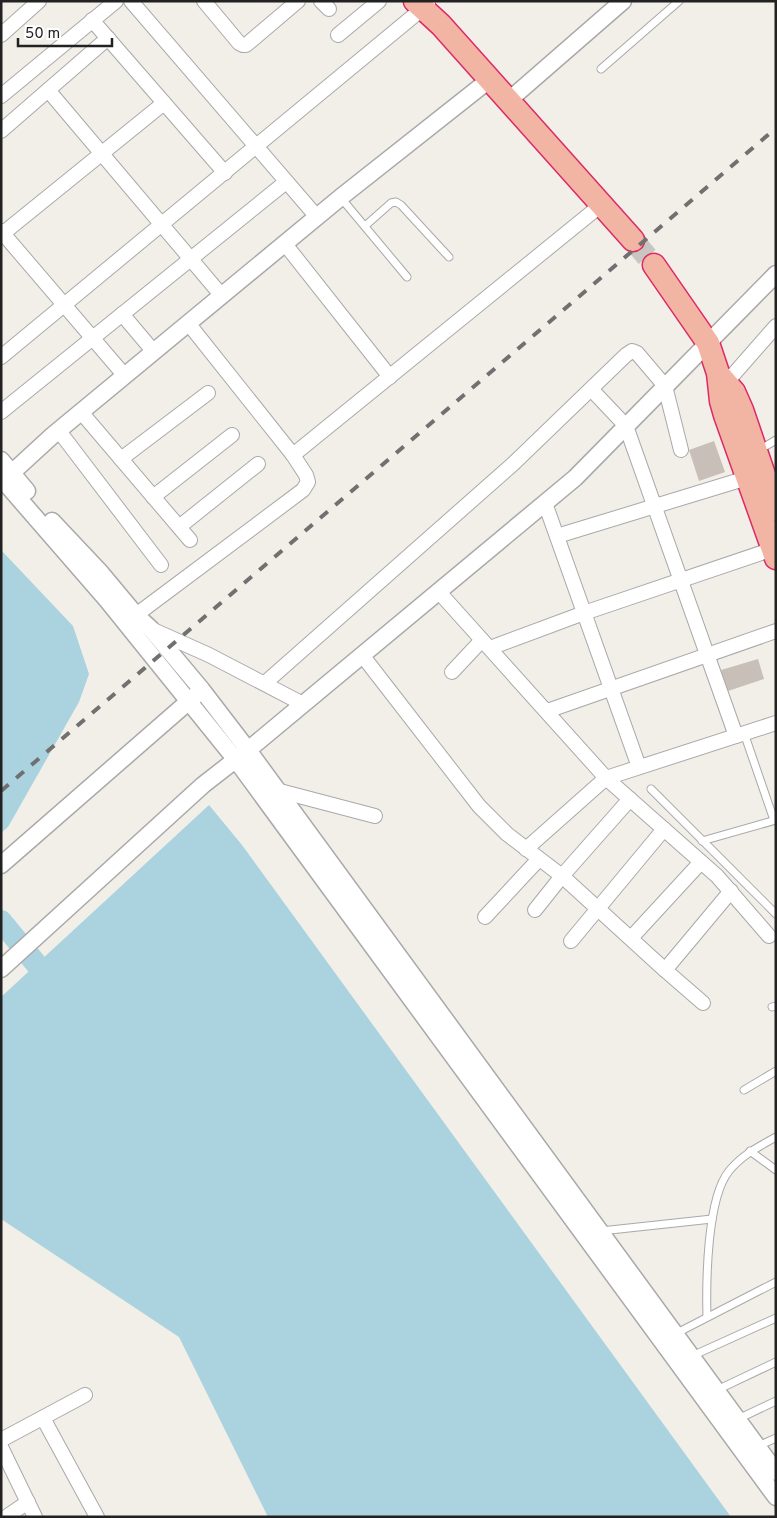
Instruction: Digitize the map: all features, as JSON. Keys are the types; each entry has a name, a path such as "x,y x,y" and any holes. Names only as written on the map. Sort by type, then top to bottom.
{"highway":[{"path":"424,4 508,102 633,240"},
{"path":"654,265 708,343 722,378 734,392 742,410 776,510"},
{"path":"722,378 721,401 725,415 774,553"}],"street":[{"path":"1,35 39,1"},
{"path":"1,96 116,1"},
{"path":"131,1 317,217"},
{"path":"204,1 239,43 243,45 246,45 298,1"},
{"path":"338,35 379,1"},
{"path":"508,102 623,1"},
{"path":"1,357 225,173 424,4"},
{"path":"92,20 225,173"},
{"path":"1,131 108,38"},
{"path":"5,477 340,197 489,80"},
{"path":"48,90 222,296"},
{"path":"126,376 2,233 164,102"},
{"path":"1,412 286,182"},
{"path":"293,455 601,204"},
{"path":"285,244 390,377"},
{"path":"1,969 203,785 242,755 575,478 776,274"},
{"path":"122,314 154,352"},
{"path":"136,615 304,490 308,482 306,475 293,455 188,323"},
{"path":"722,378 775,327"},
{"path":"265,683 513,464 632,351 637,353 665,386 681,450"},
{"path":"591,389 626,426 707,655 740,734"},
{"path":"121,459 208,393"},
{"path":"81,412 190,540"},
{"path":"58,431 161,565"},
{"path":"153,496 232,435"},
{"path":"1,460 5,477 188,701 276,790 418,996 599,1231 776,1472"},
{"path":"179,527 258,464"},
{"path":"5,477 38,506 101,574 136,615 151,629 202,690 242,755 418,996 776,1497"},
{"path":"557,536 747,478"},
{"path":"545,503 639,767"},
{"path":"452,672 486,644 680,580 774,553"},
{"path":"438,591 606,778 701,862 731,891 770,936"},
{"path":"120,616 209,655 303,704"},
{"path":"546,711 776,631"},
{"path":"362,655 479,806 507,834 562,876 703,1003"},
{"path":"1,864 202,690"},
{"path":"526,849 606,778 776,723"},
{"path":"276,790 375,816"},
{"path":"535,910 630,798"},
{"path":"571,941 664,829"},
{"path":"485,917 539,859"},
{"path":"631,938 701,862"},
{"path":"665,970 731,891"},
{"path":"1,1440 85,1395"},
{"path":"43,1418 97,1517"},
{"path":"1,1447 35,1517"},
{"path":"6,1517 28,1502"}],"lane":[{"path":"601,69 679,1"},
{"path":"340,197 408,277"},
{"path":"365,226 391,203 396,202 401,205 449,257"},
{"path":"756,452 776,440"},
{"path":"702,841 775,820 740,734"},
{"path":"651,789 776,914"},
{"path":"744,1090 776,1071"},
{"path":"707,1318 712,1219 715,1200 723,1179 739,1160 750,1151 776,1138"},
{"path":"750,1151 776,1170"},
{"path":"599,1231 712,1219"},
{"path":"675,1334 776,1282"},
{"path":"691,1356 776,1318"},
{"path":"716,1391 776,1362"},
{"path":"737,1419 776,1401"},
{"path":"757,1447 776,1438"}],"water":[{"path":"1,550 73,626 89,674 79,702 8,827 1,833"},
{"path":"209,805 242,845 731,1517 268,1517 179,1337 1,1219 1,997"}],"building":[{"path":"714,441 725,472 699,481 689,450"},
{"path":"758,659 764,679 728,691 721,670"}],"waterway":[{"path":"1,921 56,988"}],"tunnel":[{"path":"633,240 654,265"}],"railway":[{"path":"1,791 776,128"}]}
